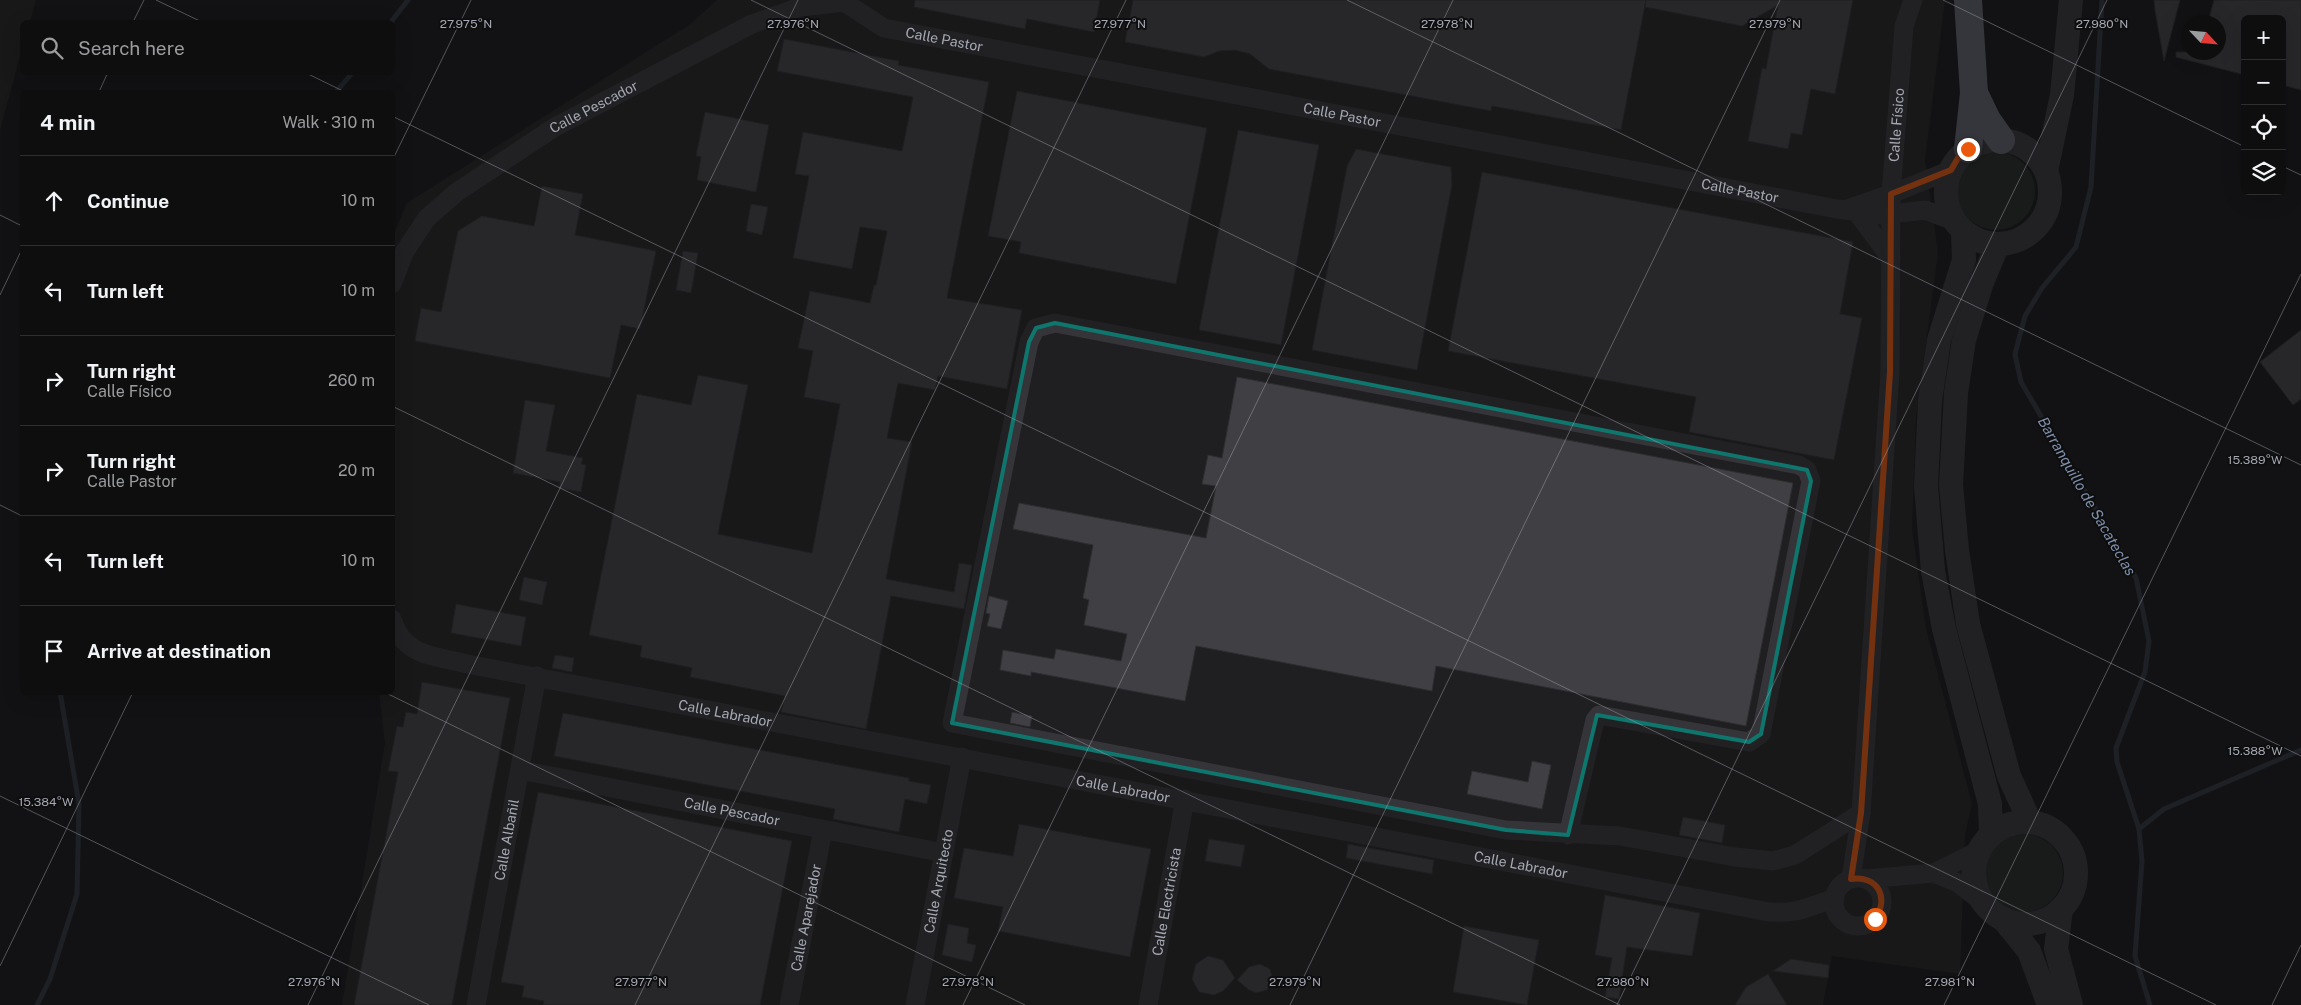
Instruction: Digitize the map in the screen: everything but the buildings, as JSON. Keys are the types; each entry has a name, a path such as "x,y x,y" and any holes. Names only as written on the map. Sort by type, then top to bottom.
{"highway":[{"path":"1968,0 1974,93 1968,149"},
{"path":"1974,93 1986,120 2009,142"}],"street":[{"name":"Calle Físico","path":"1859,879 1861,813 1890,372 1891,194 1904,26 1913,0"},
{"path":"2046,171 2062,95 2071,0"},
{"name":"Calle Pastor","path":"844,1 884,28 1882,216 1925,210 1959,226"},
{"name":"Calle Pescador","path":"395,276 405,251 427,218 457,192 555,127 752,24 800,7 844,1"},
{"path":"2009,142 2045,123 2062,95"},
{"path":"1959,226 1973,238 1998,244 2015,241 2030,233 2041,220 2048,204 2050,187 2046,171 2039,159 2029,150 2009,142 1984,142 1968,149 1958,158 1946,183 1946,197 1959,226 1964,260 1939,340 1931,392 1926,486 1933,571 1944,629 1990,804 1984,842 1973,872 1975,887 1981,901"},
{"name":"Calle Pastor","path":"1851,210 1951,170"},
{"path":"1851,210 1891,258"},
{"path":"1998,244 1982,282 1964,340 1956,393 1951,485 1957,550 1968,624 2009,776 2030,822"},
{"path":"1568,835 1595,720 1599,715 1749,742 1761,734 1811,481 1807,470 1799,465 1055,323 1036,328 1029,342 952,723 1506,830 1568,835 1620,836 1735,857 1772,861 1795,855 1861,813"},
{"name":"Calle Labrador","path":"395,628 412,649 467,664 1769,912 1790,913 1807,909 1834,898"},
{"name":"Calle Albañil","path":"476,1005 537,676"},
{"name":"Calle Arquitecto","path":"915,1005 962,757"},
{"name":"Calle Pescador","path":"520,770 944,853"},
{"name":"Calle Electricista","path":"1148,1005 1185,800"},
{"path":"1934,873 2009,824 2030,822 2046,826 2060,835 2070,848 2075,864 2076,880 2071,896 2061,909 2044,920 2024,924 2004,920"},
{"name":"Calle Aparejador","path":"789,1005 823,830"},
{"path":"1910,874 1882,905 1875,919 1869,924 1854,926 1840,918 1835,911 1834,898 1838,888 1859,879 1910,874 1934,873 1958,883 2004,920 2029,951 2049,1005"},
{"path":"1859,879 1878,889 1882,905"},
{"path":"2061,909 2056,949 2071,1005"}],"highlighted area":[{"path":"1055,323 1807,470 1811,481 1761,734 1749,742 1597,715 1568,835 1506,830 952,723 1029,342 1036,328"}],"shaded area":[{"path":"0,0 36,0 31,20 20,20 20,56 0,130"},
{"path":"717,0 1945,0 1925,160 1938,253 1916,418 1912,529 1926,629 1972,804 1965,835 1960,974 1832,956 1823,1005 342,1005 385,743 379,695 395,695 395,231 407,203 689,25"},
{"path":"1988,152 2004,152 2018,158 2029,169 2035,183 2035,199 2029,213 2018,224 2004,230 1988,230 1974,224 1963,213 1957,199 1957,183 1963,169 1974,158"},
{"path":"2024,834 2039,837 2052,845 2060,858 2063,873 2060,888 2052,901 2039,909 2024,912 2009,909 1996,901 1988,888 1985,873 1988,858 1996,845 2009,837"}],"waterway":[{"path":"393,20 408,0"},
{"name":"Barranquillo de Sacateclas","path":"2102,0 2091,187 2076,247 2042,288 2025,316 2015,354 2021,382 2136,578 2149,641 2145,672 2116,748 2117,762 2139,829 2142,861 2135,956 2150,1005"},
{"path":"338,90 350,75"},
{"path":"37,1005 50,979 77,894 79,804 61,695"},
{"path":"2139,829 2164,809 2301,750"}],"route":[{"path":"1875,919 1882,905 1882,896 1878,889 1866,879 1851,879 1861,813 1890,372 1891,194 1909,185 1951,170 1958,158 1968,149"}]}
